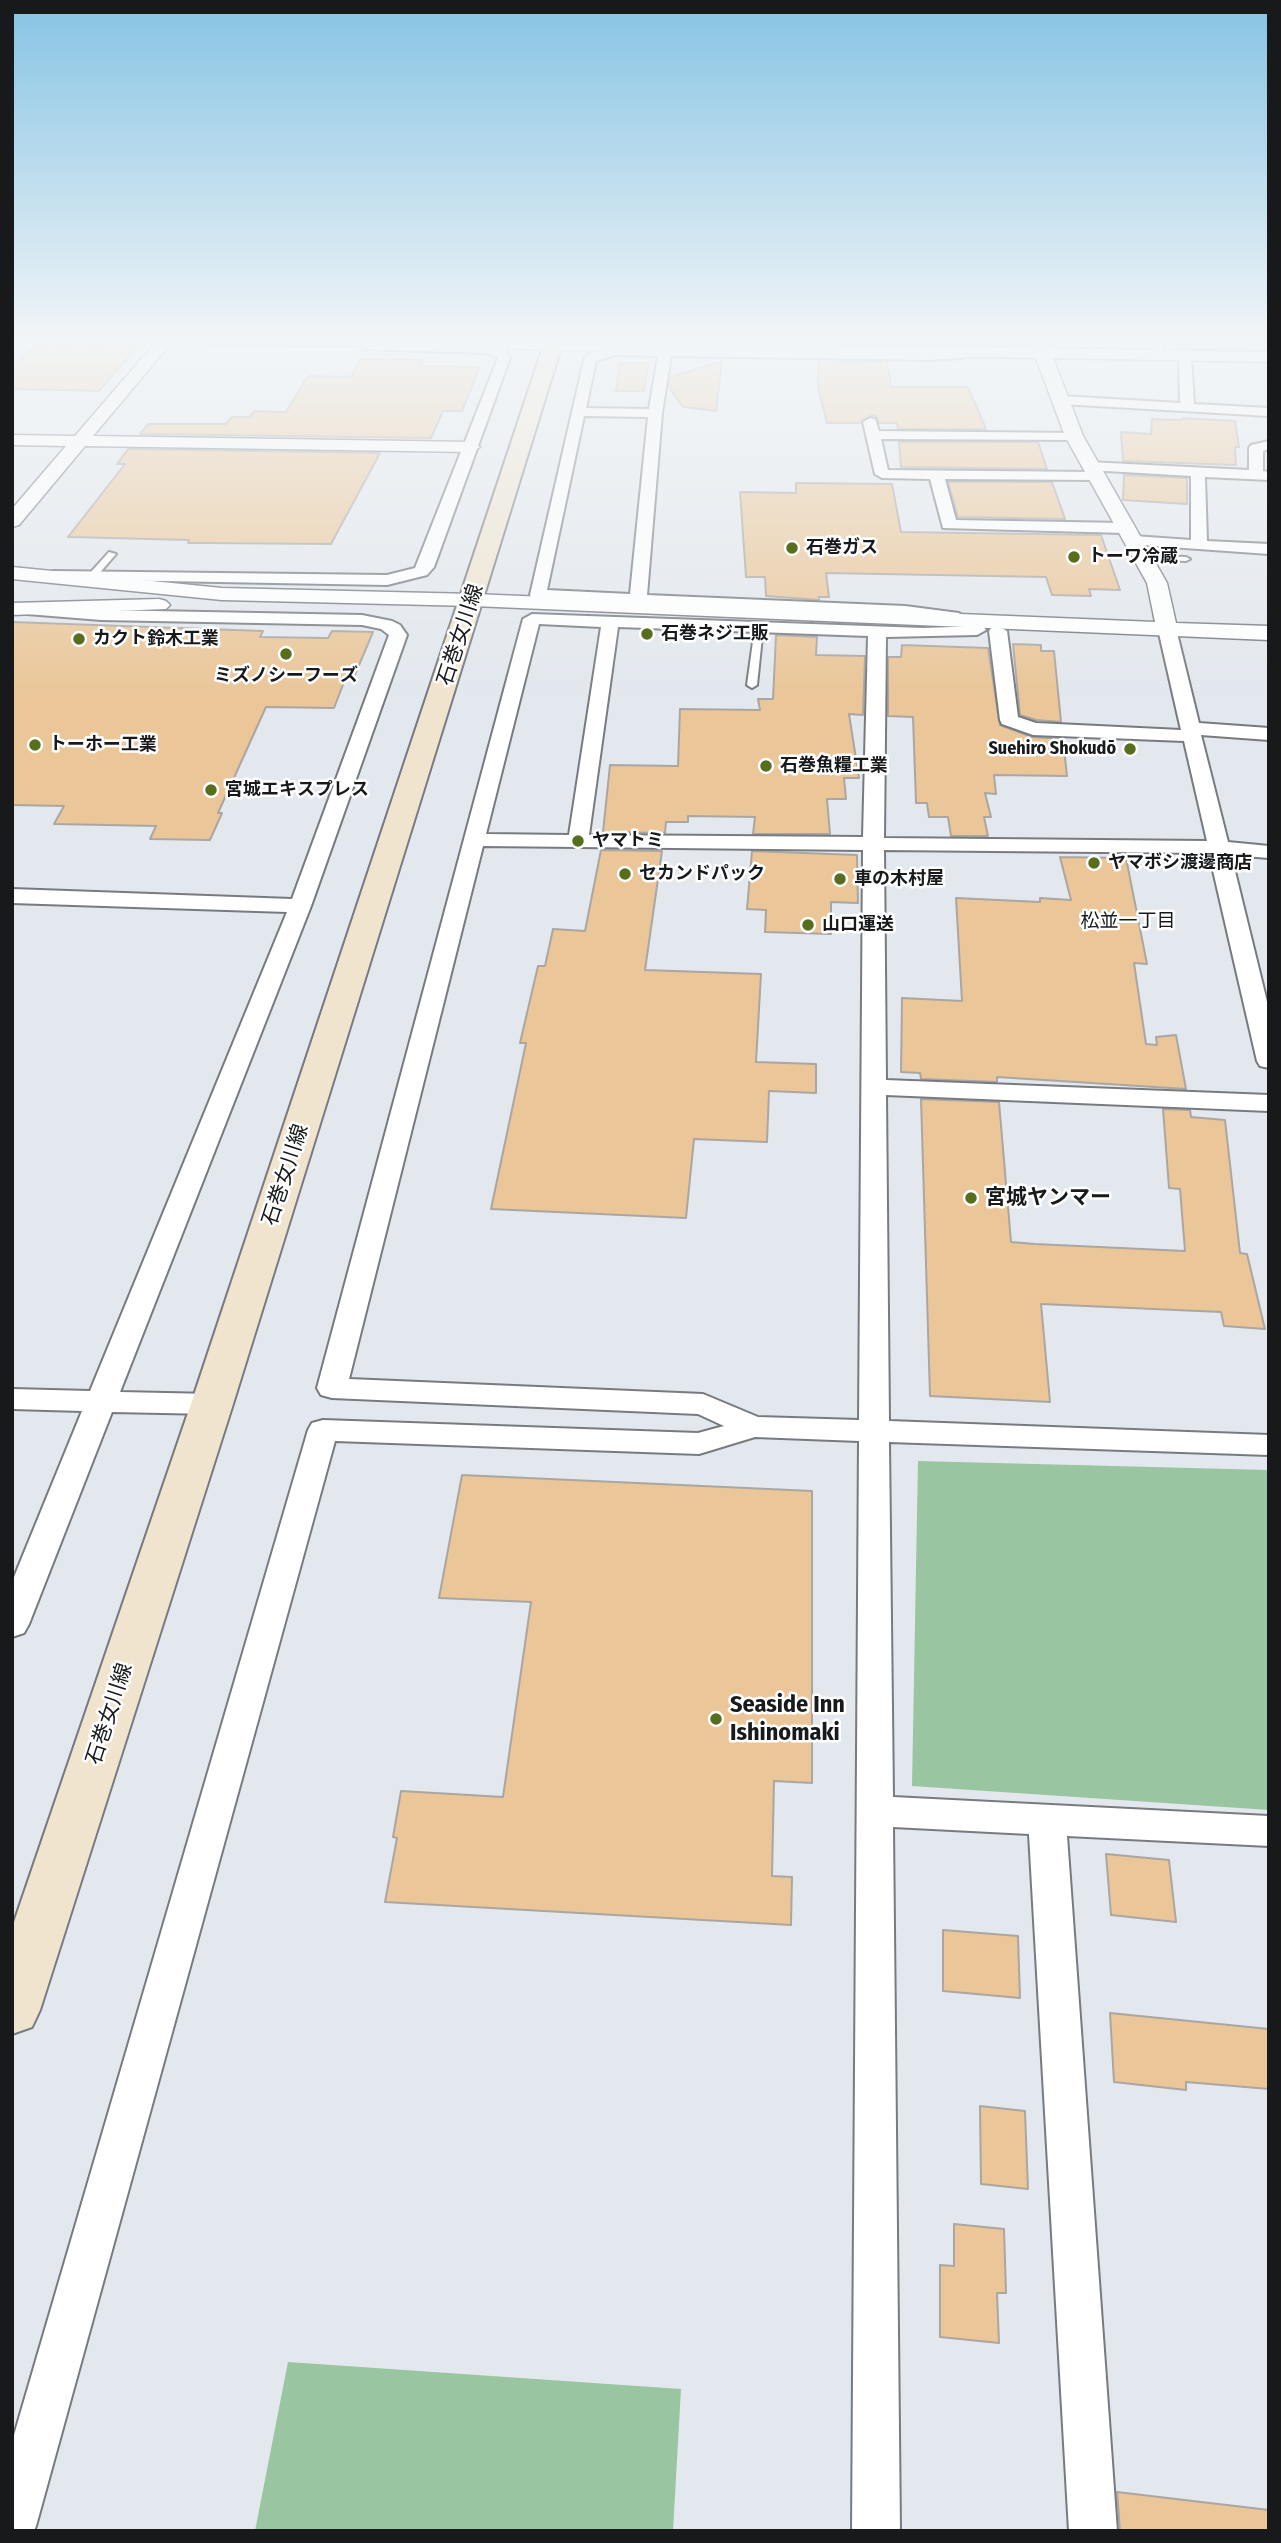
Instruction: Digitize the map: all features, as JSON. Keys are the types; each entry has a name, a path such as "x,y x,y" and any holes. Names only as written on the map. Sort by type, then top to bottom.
{"main road":[{"name":"石巻女川線","path":"12,2010 212,1404 518,457"}],"street":[{"path":"12,521 67,457"},
{"path":"54,576 94,574 387,580 412,576 426,567 467,457"},
{"path":"570,457 538,595 905,611 986,627"},
{"path":"638,599 651,457"},
{"path":"878,457 882,474 1092,471 1263,475 1258,457"},
{"path":"1085,457 1157,583 1218,847 1263,1010 1269,1061"},
{"path":"1198,472 1199,545"},
{"path":"936,474 949,524 1134,542 1269,549"},
{"path":"12,573 222,594 1168,634 1269,633"},
{"path":"20,609 216,603 471,603"},
{"path":"12,1624 300,906 398,635 394,629 362,620 101,615 20,609"},
{"path":"754,1427 703,1404 332,1388 531,620 877,631 986,627"},
{"path":"578,841 610,622"},
{"path":"986,627 1009,720 1033,729 1269,734"},
{"path":"876,2531 873,844 877,631"},
{"path":"1168,634 1269,643"},
{"path":"473,840 1218,847 1269,852"},
{"path":"12,896 300,906"},
{"path":"873,1087 1269,1103"},
{"path":"12,1399 212,1404"},
{"path":"12,2526 323,1430 699,1444 754,1427 1269,1446"},
{"path":"876,1811 1269,1831"},
{"path":"1047,1818 1093,2531"}],"lane":[{"path":"1134,542 1186,559"},
{"path":"94,574 112,554"},
{"path":"752,685 759,627"}],"green space":[{"path":"918,1461 1269,1470 1269,1810 912,1786"},
{"path":"288,2362 681,2389 673,2531 255,2531"}],"building":[{"path":"122,457 378,457 331,544 188,543 189,540 68,537 125,464 117,464"},
{"path":"900,457 1043,457 1047,469 901,467"},
{"path":"1123,457 1236,457 1236,465 1123,461"},
{"path":"1124,475 1187,478 1187,504 1123,500"},
{"path":"948,482 1052,482 1065,519 958,517"},
{"path":"796,483 892,484 901,532 1101,535 1120,590 1089,589 1091,596 1052,595 1046,577 826,573 829,597 819,597 819,600 766,596 765,577 746,577 740,492 796,493"},
{"path":"12,622 263,631 260,637 328,638 332,631 373,632 354,677 346,677 334,708 266,707 218,813 222,813 210,840 150,839 156,826 54,824 64,806 12,805"},
{"path":"776,635 817,637 816,655 865,656 863,715 849,714 859,778 844,778 846,799 827,799 830,834 753,834 755,817 688,816 688,822 666,822 665,833 603,832 610,765 678,766 680,709 760,710 758,699 773,699"},
{"path":"1013,644 1041,645 1041,651 1054,651 1061,722 1036,720 1020,715"},
{"path":"902,645 988,648 1000,725 1032,737 1063,739 1067,776 994,775 996,794 985,793 991,817 984,817 988,836 951,836 948,817 929,817 927,803 916,803 913,717 888,716 888,657 901,657"},
{"path":"601,850 662,851 645,970 761,974 756,1062 816,1064 816,1093 769,1091 767,1142 694,1139 686,1218 491,1209 526,1043 520,1043 538,966 545,966 553,929 585,931"},
{"path":"752,851 857,855 858,903 831,902 831,934 765,932 766,910 747,909"},
{"path":"1060,857 1126,858 1147,964 1134,963 1146,1044 1157,1045 1156,1037 1176,1035 1186,1089 997,1077 997,1082 921,1079 920,1073 901,1072 902,998 962,1001 956,898 1040,902 1040,898 1071,900"},
{"path":"921,1099 999,1102 1011,1242 1035,1244 1185,1251 1180,1189 1169,1188 1163,1109 1190,1110 1191,1117 1225,1120 1240,1253 1247,1254 1265,1329 1224,1326 1221,1312 1041,1304 1050,1402 930,1396"},
{"path":"462,1475 812,1491 812,1783 774,1781 772,1876 792,1877 791,1925 385,1902 397,1838 393,1837 401,1791 503,1797 531,1602 439,1598"},
{"path":"1106,1854 1169,1860 1176,1922 1111,1915"},
{"path":"943,1930 1018,1936 1020,1998 943,1991"},
{"path":"1110,2013 1269,2029 1269,2089 1186,2082 1186,2090 1114,2082"},
{"path":"980,2106 1025,2111 1028,2189 981,2184"},
{"path":"954,2224 1004,2229 1006,2293 997,2293 999,2343 940,2337 940,2265 954,2266"},
{"path":"1117,2492 1269,2510 1269,2531 1120,2531"}],"place":[{"name":"石巻ガス","path":"792,548"},
{"name":"トーワ冷蔵","path":"1074,557"},
{"name":"石巻ネジ工販","path":"647,634"},
{"name":"カクト鈴木工業","path":"79,639"},
{"name":"ミズノシーフーズ","path":"286,654"},
{"name":"トーホー工業","path":"35,745"},
{"name":"Suehiro Shokudō","path":"1130,749"},
{"name":"石巻魚糧工業","path":"766,766"},
{"name":"宮城エキスプレス","path":"211,790"},
{"name":"ヤマトミ","path":"578,841"},
{"name":"ヤマボシ渡邊商店","path":"1094,863"},
{"name":"セカンドパック","path":"625,874"},
{"name":"車の木村屋","path":"840,879"},
{"name":"山口運送","path":"808,925"},
{"name":"宮城ヤンマー","path":"971,1198"},
{"name":"Seaside Inn Ishinomaki","path":"716,1719"}],"district":[{"name":"松並一丁目","path":"1128,922"}]}
